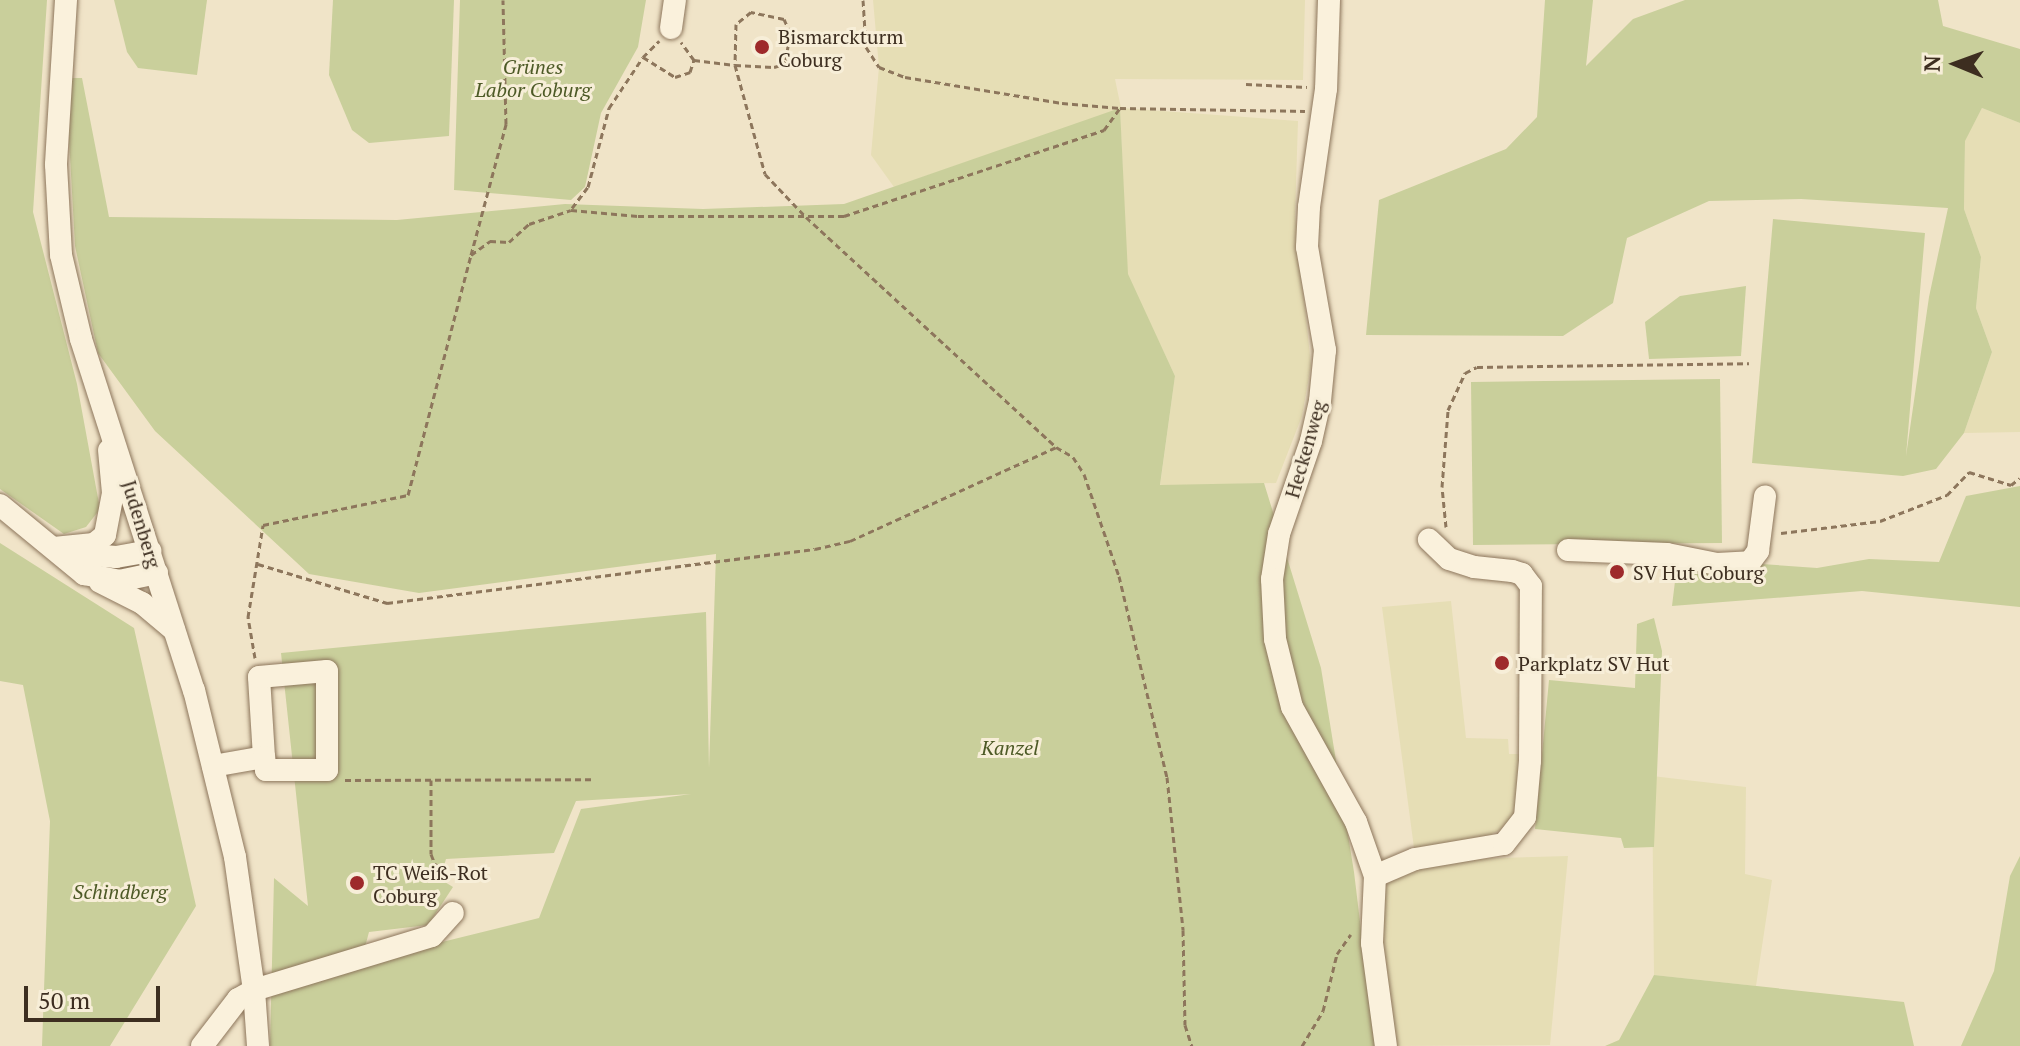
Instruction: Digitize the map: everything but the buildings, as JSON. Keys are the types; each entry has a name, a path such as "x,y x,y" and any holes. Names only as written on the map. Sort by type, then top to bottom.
{"street":[{"name":"Judenberg","path":"66,0 56,165 61,255 72,310 176,633 213,766 235,857 254,990 258,1046"},
{"path":"671,28 675,0"},
{"name":"Heckenweg","path":"1329,0 1326,89 1307,247 1323,336 1324,363 1311,441 1279,534 1272,579 1275,639 1292,707 1356,822 1375,876 1372,943 1386,1046"},
{"path":"54,548 94,544 105,535 109,525 113,493 106,409"},
{"path":"1568,550 1667,554 1739,564 1755,557 1761,536 1765,496"},
{"path":"0,505 84,574 142,603 176,633"},
{"path":"1375,876 1415,859 1504,844 1525,817 1530,761 1531,586 1522,574 1474,567 1449,559 1429,540"},
{"path":"54,548 95,557 133,556 154,562"},
{"path":"84,574 119,581 154,562"},
{"path":"327,671 327,770 266,770 259,677 327,671"},
{"path":"213,766 264,757"},
{"path":"202,1046 238,999 254,990 432,936 453,913"}],"path":[{"path":"259,677 248,617 263,525 408,495 506,124 503,0"},
{"path":"863,0 866,47 879,67 905,77 1062,103 1120,108 1218,107 1321,112"},
{"path":"571,210 588,187 609,108 643,57 671,28 694,60 735,65 781,65 786,60 790,33 784,19 751,12 740,19 735,65 765,174 806,217 1056,447 1073,457 1084,474 1119,576 1167,777 1183,930 1185,1025 1192,1046"},
{"path":"643,57 675,77 690,72 694,60"},
{"path":"1246,84 1326,89"},
{"path":"471,255 490,241 509,242 529,224 571,210 638,216 844,216 1104,130 1120,108"},
{"path":"1449,559 1442,487 1448,410 1465,373 1477,367 1749,363"},
{"path":"257,564 387,603 815,549 850,541 1056,447"},
{"path":"1761,536 1880,521 1947,495 1969,472 2011,485 2020,478"},
{"path":"327,770 346,780 593,779"},
{"path":"431,780 431,854 435,864 451,874"},
{"path":"1302,1046 1323,1011 1337,954 1352,933"}],"shaded area":[{"path":"873,0 1305,0 1303,80 1115,79 1121,108 1298,121 1295,215 1311,365 1302,416 1276,483 1160,486 1175,376 1127,274 1120,109 894,187 871,155 879,67"},
{"path":"1982,108 2020,123 2020,432 1964,433 1992,352 1976,308 1981,257 1964,209 1965,140"},
{"path":"1451,601 1466,738 1508,739 1509,754 1522,754 1517,808 1508,826 1477,841 1414,848 1382,607"},
{"path":"1652,776 1746,787 1745,874 1772,880 1756,986 1654,975"},
{"path":"1568,856 1550,1045 1389,1046 1379,913 1386,885 1404,870 1430,860"}],"green space":[{"path":"0,0 47,0 33,212 77,384 100,509 86,527 64,534 0,489"},
{"path":"114,0 207,0 197,75 138,68 127,52"},
{"path":"333,0 454,0 449,136 369,143 352,130 329,75"},
{"name":"Grünes Labor Coburg","path":"460,0 646,0 638,47 601,113 585,187 571,200 454,190"},
{"path":"1545,0 1593,0 1586,66 1633,19 1685,0 1938,0 1943,26 2020,49 2020,123 1982,108 1965,141 1964,209 1981,257 1976,308 1992,352 1964,433 1936,469 1903,476 1752,463 1773,219 1925,233 1906,456 1929,297 1948,208 1801,199 1709,201 1627,238 1613,303 1563,336 1366,335 1379,200 1506,149 1537,117"},
{"name":"Kanzel","path":"72,78 82,78 109,217 397,220 565,204 703,209 844,204 1120,108 1128,274 1175,376 1160,485 1264,483 1321,668 1354,872 1375,1046 270,1046 274,878 308,906 281,653 706,612 709,768 716,554 419,593 309,574 155,431 98,353 75,246 69,139","holes":["691,794 581,809 539,918 361,962 369,932 428,925 453,887 440,879 446,859 554,853 576,801"]},
{"path":"1746,286 1741,356 1649,359 1645,322 1680,296"},
{"path":"1720,379 1722,543 1473,545 1471,382"},
{"path":"2020,486 2020,607 1862,591 1672,606 1676,573 1713,574 1762,564 1817,568 1869,559 1939,562 1966,496"},
{"name":"Schindberg","path":"0,543 134,628 196,906 110,1046 42,1046 50,821 23,685 0,681"},
{"path":"1654,618 1662,651 1654,847 1624,848 1621,838 1535,829 1549,680 1635,688 1637,624"},
{"path":"2020,856 2020,1046 1961,1046 1994,971 2010,876"},
{"path":"1654,975 1904,1002 1914,1046 1605,1046 1619,1040"}],"place":[{"name":"Bismarckturm Coburg","path":"762,47"},
{"name":"SV Hut Coburg","path":"1617,572"},
{"name":"Parkplatz SV Hut","path":"1502,663"},
{"name":"TC Weiß-Rot Coburg","path":"357,883"}]}
